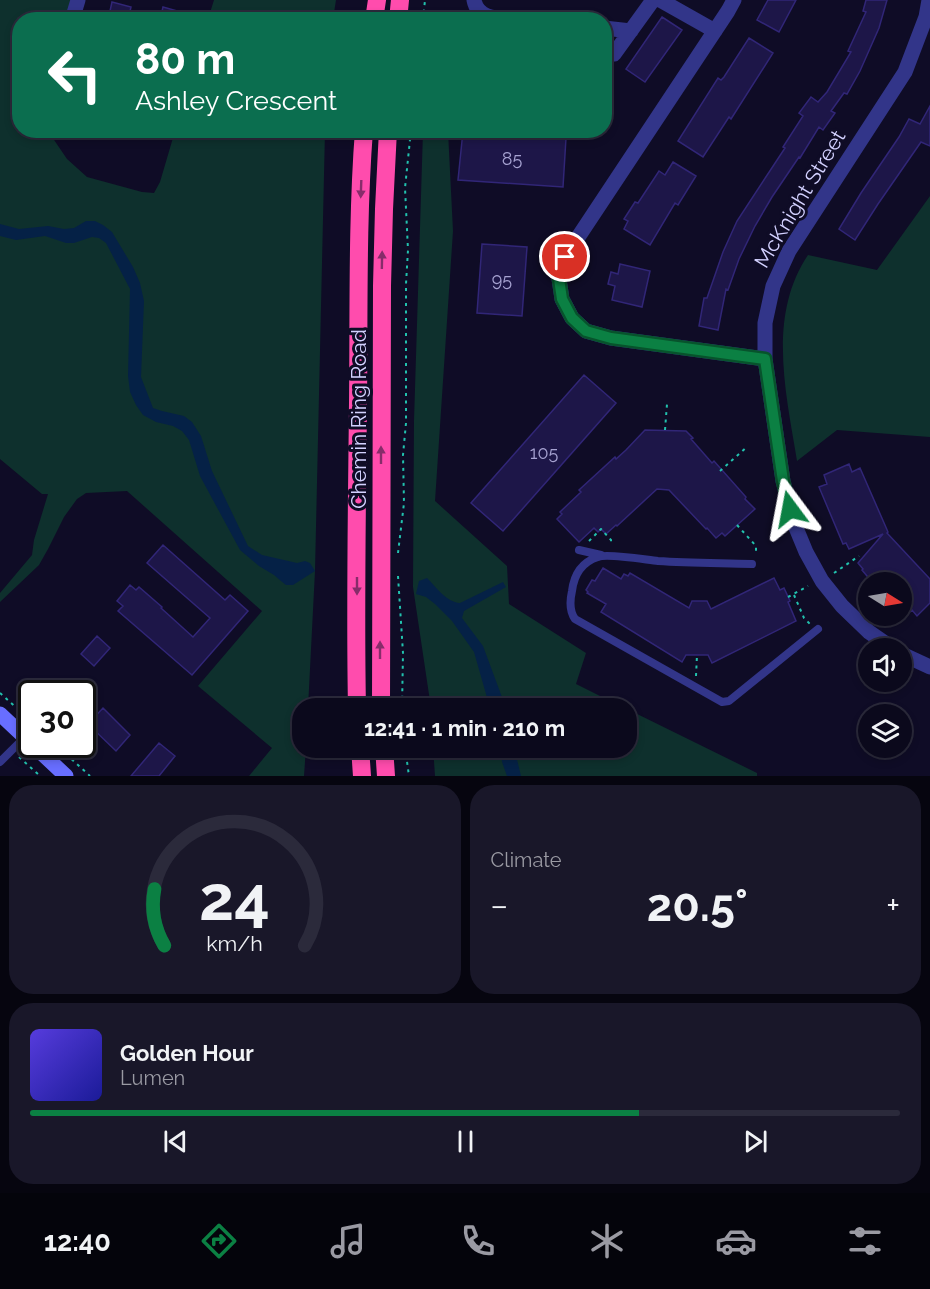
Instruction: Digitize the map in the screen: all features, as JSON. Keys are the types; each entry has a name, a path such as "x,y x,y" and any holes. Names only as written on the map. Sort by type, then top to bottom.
{"highway":[{"name":"Chemin Ring Road","path":"357,698 358,375 364,138"},
{"name":"Chemin Ring Road","path":"381,698 382,286 388,138"},
{"path":"361,758 362,776"},
{"path":"385,758 386,776"}],"street":[{"path":"614,54 653,0"},
{"path":"660,0 715,31"},
{"path":"734,0 565,257 559,279 562,299 572,318 586,331 611,338 765,359"},
{"name":"McKnight Street","path":"878,638 842,606 822,581 806,552 794,523 786,496 765,359 765,323 773,286 789,251 905,72 926,17 929,0"},
{"path":"612,29 631,31"},
{"path":"912,659 930,668"},
{"path":"0,714 18,731"},
{"path":"46,758 66,776"}],"lane":[{"path":"579,550 601,555 659,561 754,564"},
{"path":"601,555 584,564 576,575 570,600 575,619 722,702 729,701 817,630"},
{"path":"0,762 18,750"}],"path":[{"path":"397,560 404,503 408,250 405,188 410,138"},
{"path":"665,430 667,404"},
{"path":"720,471 748,446"},
{"path":"737,525 756,546 754,564"},
{"path":"788,597 822,581 859,556"},
{"path":"398,571 403,654 402,698"},
{"path":"794,594 804,618 817,630"},
{"path":"70,758 90,776"},
{"path":"407,758 409,776"}],"green space":[{"path":"0,0 78,0 74,12 12,12 12,138 53,138 67,159 87,177 142,192 154,193 160,182 173,138 325,138 315,571 309,698 292,698 292,758 305,758 304,776 249,776 272,748 198,686 262,611 127,491 86,493 77,499 64,517 39,565 0,602 0,593 32,555 34,540 48,494 42,494 0,459"},
{"path":"214,0 336,0 334,12 210,12"},
{"path":"423,138 448,138 453,231 435,501 507,566 509,604 586,653 576,684 604,698 430,698 413,587 414,421"},
{"path":"930,196 930,437 837,430 797,461 788,409 783,355 787,303 795,279 808,255 877,270"},
{"path":"637,714 757,773 757,776 435,776 434,758 637,758"}],"water":[{"path":"86,221 95,221 112,232 140,283 144,301 141,377 153,408 184,416 192,422 201,436 212,471 248,546 262,555 297,563 305,561 310,563 315,571 293,585 286,585 240,550 200,476 189,440 182,431 143,415 136,405 130,392 128,376 130,289 106,243 99,238 92,237 66,243 45,236 16,240 0,236 0,224 19,229 48,226 64,229 74,228"},
{"path":"427,578 446,597 460,603 503,582 506,587 464,611 462,618 483,646 502,698 487,698 474,652 452,621 435,604 426,597 416,594 419,581"},
{"path":"502,758 517,758 521,776 507,776"}],"building":[{"path":"768,0 796,0 779,32 757,20"},
{"path":"866,0 887,0 879,28 860,71 847,94 844,93 831,111 835,113 823,130 819,127 755,226 739,259 728,290 726,289 718,330 699,326 704,298 707,298 737,221 785,148 783,147 803,116 799,113 811,97 818,102 827,92 851,52 848,51 866,12 863,11"},
{"path":"112,2 131,7 130,12 110,12"},
{"path":"163,7 181,12 162,12"},
{"path":"662,17 682,30 645,82 626,69"},
{"path":"749,38 773,53 731,119 729,117 703,157 678,141 718,78 721,80 724,77"},
{"path":"930,106 930,146 921,142 855,240 839,229 909,119 920,124"},
{"path":"462,138 566,138 563,187 458,180"},
{"path":"673,162 696,176 678,205 675,203 650,245 624,229 628,221 624,219 635,202 638,203 659,171 665,175"},
{"path":"482,244 527,247 522,316 477,313"},
{"path":"620,264 650,271 642,307 612,300 615,286 608,284 611,272 618,274"},
{"path":"584,375 616,403 503,531 471,503"},
{"path":"645,430 686,431 755,509 725,536 722,533 716,538 669,490 657,489 606,534 601,529 598,532 594,528 579,542 557,519 562,514 560,512 581,492 579,490 626,450"},
{"path":"849,464 852,472 860,468 887,533 930,579 930,603 917,616 912,610 912,572 864,572 858,563 883,534 849,549 846,543 843,544 819,487 827,484 824,475"},
{"path":"163,545 225,600 230,595 248,611 192,675 118,611 123,606 117,601 130,585 136,590 139,587 193,637 210,618 147,563"},
{"path":"603,568 621,579 624,574 628,576 630,573 689,608 692,601 707,601 711,609 774,578 780,590 784,588 796,621 712,663 708,655 686,655 682,662 601,612 606,604 587,593 586,590"},
{"path":"97,636 110,648 94,666 81,654"},
{"path":"103,708 130,735 116,751 96,732 96,715"},
{"path":"159,743 175,756 159,776 131,776"}],"route":[{"path":"565,257 559,279 562,299 572,318 586,331 611,338 765,359 783,481 790,509"}]}
